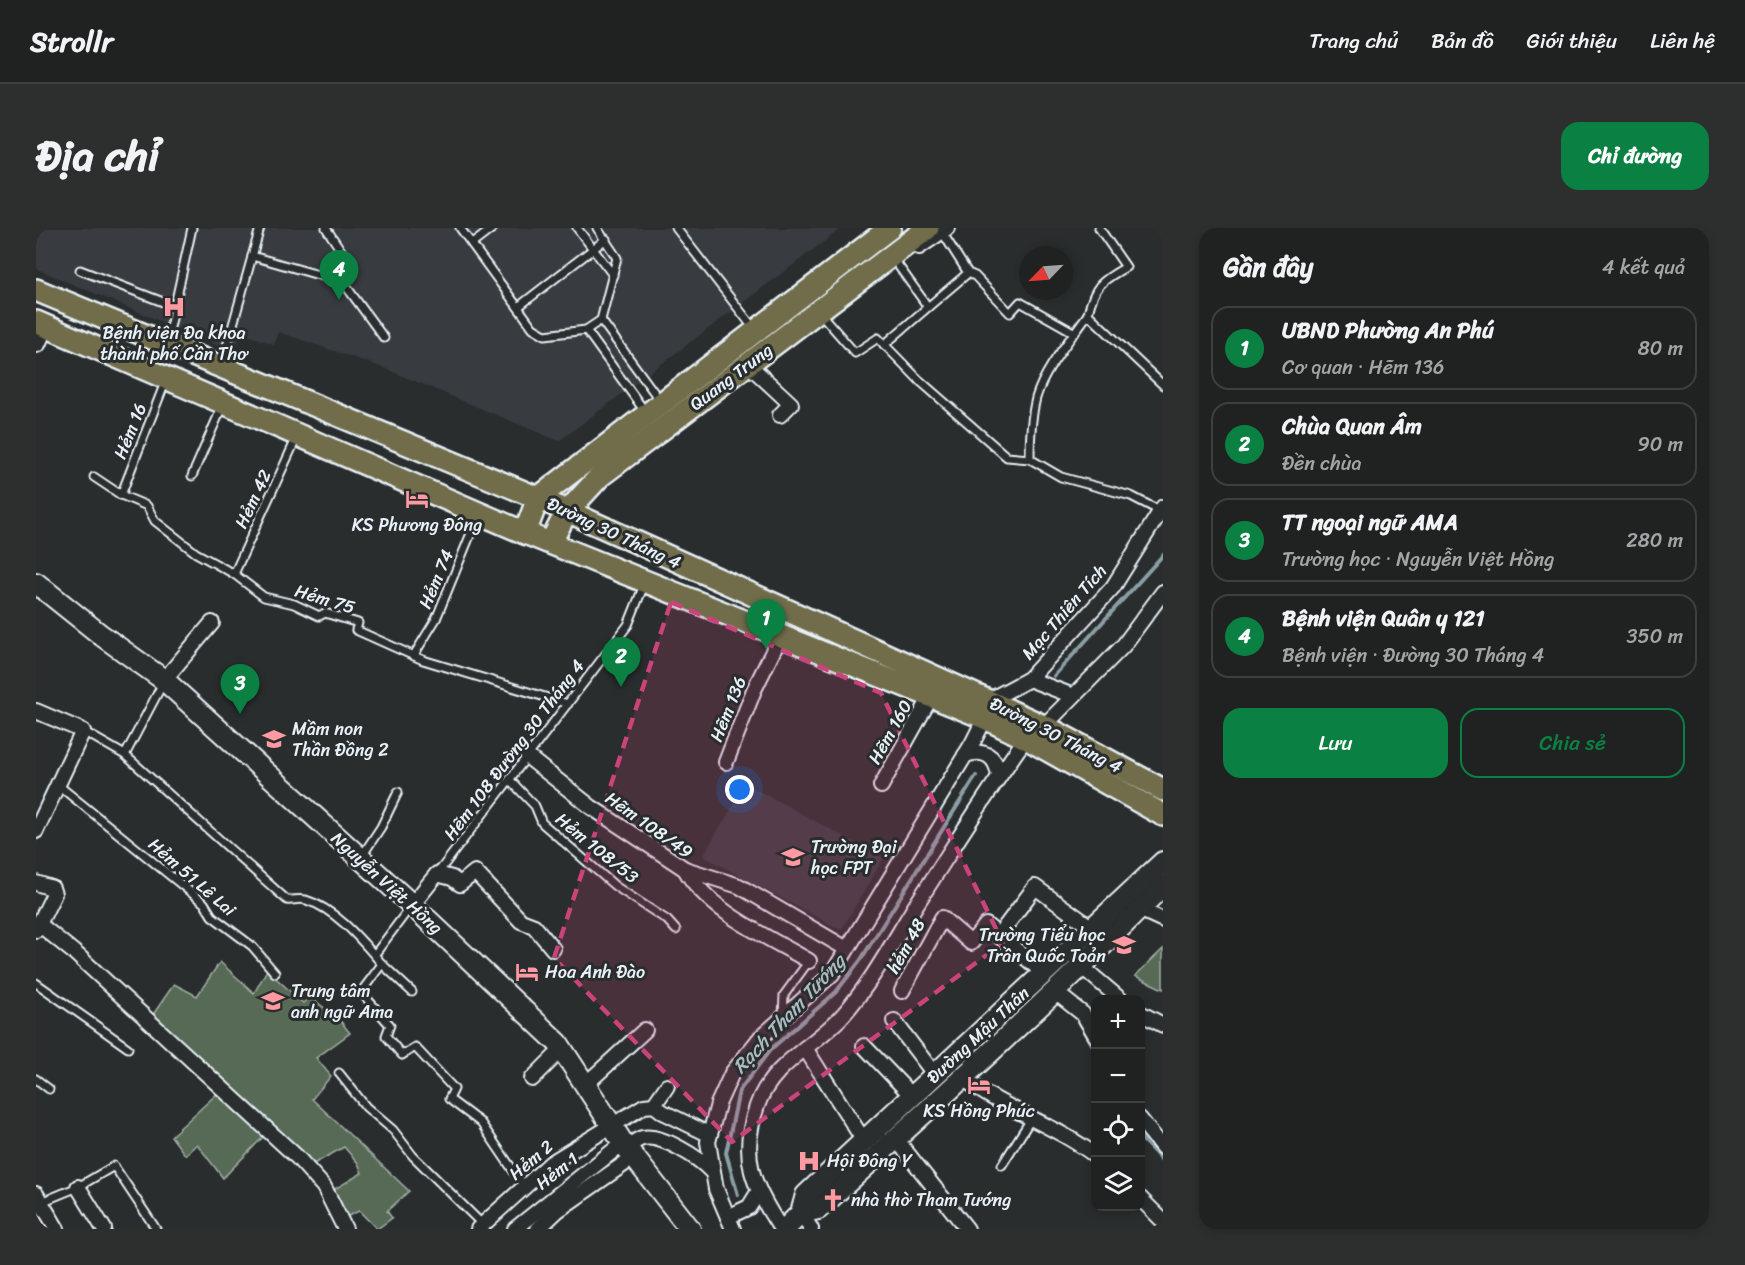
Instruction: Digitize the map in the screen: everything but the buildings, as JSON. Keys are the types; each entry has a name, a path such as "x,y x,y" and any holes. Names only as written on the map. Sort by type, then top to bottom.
{"main road":[{"name":"Quang Trung","path":"551,542 566,513 600,476 893,255 939,229"},
{"name":"Quang Trung","path":"538,498 757,332 880,232"},
{"name":"Đường 30 Tháng 4","path":"36,290 538,498 987,710 1163,790"},
{"path":"38,330 56,298"},
{"name":"Đường 30 Tháng 4","path":"38,330 69,336 525,533 780,637 932,696 987,710"},
{"path":"218,402 221,366"},
{"path":"525,533 538,498"},
{"name":"Nguyễn Việt Hồng","path":"36,583 101,635 164,680 412,905 562,1049 628,1149 690,1229"},
{"name":"Đường 30 Tháng 4","path":"1035,732 1163,815"},
{"name":"Đường Mậu Thân","path":"806,1221 807,1195 1044,973 1104,926 1163,862"},
{"name":"Đường Mậu Thân","path":"783,1229 806,1221 1081,966 1104,926 1139,909 1163,885"}],"street":[{"path":"748,364 791,404 780,415"},
{"name":"Mạc Thiên Tích","path":"987,710 1029,679 1113,587 1162,509"},
{"path":"783,1229 759,1191 749,1165 748,1149 758,1104 769,1081 780,1068 827,1031 857,998 999,776 1035,732 1123,646 1163,592"},
{"path":"164,680 212,623"},
{"name":"Hẽm 136","path":"726,762 754,690 780,637"},
{"name":"Mạc Thiên Tích","path":"1029,679 1073,696"},
{"name":"Hẽm 160","path":"881,786 932,696"},
{"path":"759,1191 748,1207 730,1223 711,1171 708,1134 732,1073 745,1054 832,974 965,755 987,710"},
{"path":"36,711 83,730 36,831"},
{"path":"965,755 987,754 994,760 999,776"},
{"name":"Hẽm 108/49","path":"528,757 591,807 685,869 692,881 713,902 809,961"},
{"path":"685,869 739,886 847,949"},
{"path":"412,905 437,874 452,878 460,884 475,872 521,921 534,926 553,949"},
{"path":"36,883 54,891 38,927 76,954 297,1157 324,1187 345,1229"},
{"path":"1044,973 999,935 1035,887 1104,926"},
{"path":"1139,909 1163,920"},
{"name":"hẻm 48","path":"902,991 942,918 971,943 986,925 999,935"},
{"path":"1081,966 1116,995"},
{"path":"1054,992 1083,1014 1091,1029"},
{"path":"1145,1016 1163,1025"},
{"path":"894,1021 935,1075"},
{"path":"586,1084 645,1030"},
{"path":"864,1046 912,1096"},
{"path":"805,1048 864,1141"},
{"path":"532,1079 562,1049"},
{"path":"963,1077 978,1089 1031,1119 1055,1129 1091,1153"},
{"path":"654,1105 668,1086"},
{"path":"611,1124 644,1106 654,1105 663,1112 708,1134"},
{"name":"Hẻm 2","path":"481,1227 551,1163 611,1124"},
{"path":"1145,1125 1163,1148"},
{"path":"538,1229 639,1139 648,1138 689,1151 711,1171"},
{"path":"896,1139 967,1229"},
{"name":"Hẻm 1","path":"515,1229 628,1149"},
{"path":"78,1187 104,1229"},
{"path":"38,1199 51,1216 57,1229"},
{"path":"1145,1203 1163,1221"}],"lane":[{"path":"167,344 192,228"},
{"path":"221,366 260,228"},
{"path":"326,228 350,264 350,271 343,282"},
{"path":"460,228 538,332 545,334 586,330 601,320 617,258 597,228"},
{"path":"472,244 493,228"},
{"path":"577,228 613,275"},
{"path":"676,228 757,332"},
{"path":"1030,459 1030,428 1037,397 1059,355 1088,314 1093,292 1106,278 1126,267 1099,228"},
{"path":"939,229 968,273 975,276 1010,313 1020,302 1075,333"},
{"path":"518,307 606,239"},
{"path":"893,255 928,307"},
{"path":"252,256 343,282 384,338"},
{"path":"80,270 176,307"},
{"path":"884,345 968,273"},
{"path":"819,312 855,353 878,338 919,380 1007,457 1030,459 1061,477 1131,496 1162,509"},
{"path":"1088,314 1163,385"},
{"path":"601,320 655,410"},
{"path":"586,330 655,410"},
{"name":"Hẻm 16","path":"121,495 167,379"},
{"path":"192,476 218,402"},
{"name":"Hẻm 42","path":"234,574 298,436"},
{"name":"Hẻm 75","path":"94,477 121,495 147,506 155,521 196,553 234,574 264,597 294,604 319,616 325,613 358,623 356,630 414,655 474,676 568,704"},
{"name":"Hẻm 74","path":"414,655 436,619 480,513"},
{"name":"Hẽm 108 Đường 30 Tháng 4","path":"437,874 628,625 645,581"},
{"path":"125,755 164,680"},
{"path":"83,730 125,755 287,900 300,899 322,905 412,992"},
{"name":"Hẻm 108/53","path":"510,780 535,806 542,824 615,886 667,920 676,930"},
{"name":"Hẻm 51 Lê Lai","path":"58,785 204,903 212,916 252,946 275,973"},
{"path":"361,858 381,827 398,792"},
{"path":"375,954 412,905"},
{"path":"782,1019 784,995 809,961"},
{"path":"382,964 361,992 390,1025 386,1036 402,1055 413,1047 454,1089 449,1099 481,1123 525,1188"},
{"path":"36,983 128,1048"},
{"path":"339,1073 366,1107 393,1130 413,1156 481,1227"},
{"path":"36,1079 49,1089"},
{"path":"1002,1165 1031,1119"},
{"path":"38,1199 78,1187 114,1166 156,1229"}],"highlighted area":[{"path":"671,602 881,693 1003,943 732,1142 554,958"}],"shaded area":[{"path":"36,228 842,228 559,441 381,367 278,332 274,344 241,333 235,352 212,343 39,270 36,267"},
{"name":"Trường Đại học FPT","path":"746,784 884,858 841,930 703,856"}],"green space":[{"path":"1163,949 1163,989 1135,976"},
{"path":"220,962 254,993 267,970 303,1003 310,997 339,1019 350,1033 316,1058 331,1076 312,1099 409,1191 387,1211 392,1218 377,1229 359,1211 346,1217 333,1190 362,1173 358,1163 344,1147 310,1166 271,1129 223,1178 197,1144 185,1155 171,1136 221,1090 150,1019 174,984 197,996"}],"waterway":[{"name":"Rạch Tham Tướng","path":"1054,676 1163,555"},
{"name":"Rạch Tham Tướng","path":"738,1195 726,1153 739,1091 770,1050 836,992 860,961 976,776"},
{"path":"1076,1016 1095,1049"},
{"path":"1145,1142 1163,1161"}],"place":[{"name":"Bệnh viện Quân y 121","path":"339,300"},
{"name":"Bệnh viện Đa khoa thành phố Cần Thơ","path":"174,307"},
{"name":"KS Phương Đông","path":"417,499"},
{"name":"UBND Phường An Phú","path":"766,649"},
{"name":"Chùa Quan Âm","path":"621,687"},
{"name":"TT ngoại ngữ AMA","path":"240,714"},
{"name":"Mầm non Thần Đồng 2","path":"274,739"},
{"name":"Trường Đại học FPT","path":"793,857"},
{"name":"Trường Tiểu học Trần Quốc Toản","path":"1124,945"},
{"name":"Hoa Anh Đào","path":"527,972"},
{"name":"Trung tâm anh ngữ Ama","path":"273,1001"},
{"name":"KS Hồng Phúc","path":"979,1085"},
{"name":"Hội Đông Y","path":"809,1161"},
{"name":"nhà thờ Tham Tướng","path":"833,1200"}]}
